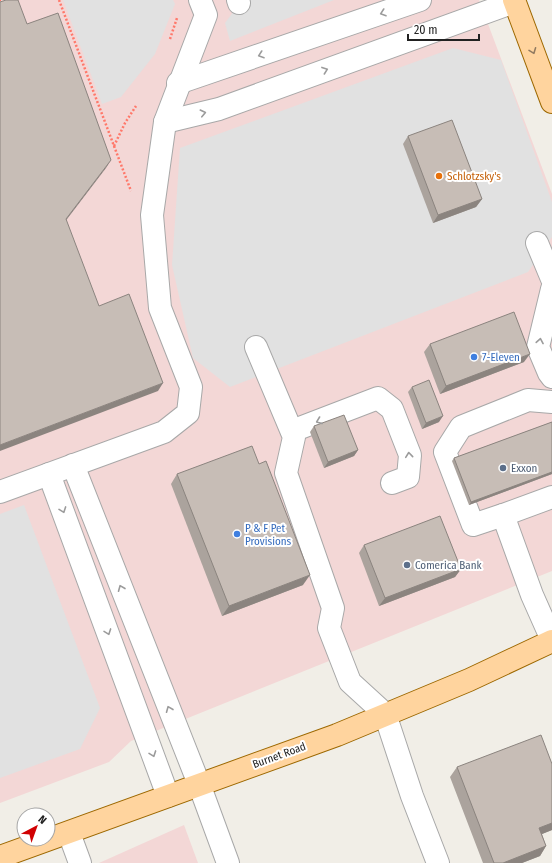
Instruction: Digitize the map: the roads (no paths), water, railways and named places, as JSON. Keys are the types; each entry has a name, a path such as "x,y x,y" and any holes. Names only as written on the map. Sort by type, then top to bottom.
{"main road":[{"path":"515,0 552,102"},
{"name":"Burnet Road","path":"0,857 337,734 468,680 552,641"}],"lane":[{"path":"0,492 164,432 188,413 191,387 160,308 152,215 164,122 178,83 206,15 200,0"},
{"path":"178,83 420,0"},
{"path":"164,122 219,109 515,0"},
{"path":"537,243 552,279"},
{"path":"552,289 538,347 552,377"},
{"path":"256,347 294,437 286,473 333,608 330,628 350,682 385,714 412,796 438,863"},
{"path":"292,431 378,398 392,409 410,454 408,477 392,483"},
{"path":"552,402 528,400 461,427 445,452 473,525 552,497"},
{"path":"73,465 199,784 228,863"},
{"path":"49,474 168,796"},
{"path":"503,515 532,595 552,641"},
{"path":"69,833 80,863"}],"place":[{"name":"Schlotzsky's","path":"439,176"},
{"name":"7-Eleven","path":"474,357"},
{"name":"Exxon","path":"503,468"},
{"name":"P & F Pet Provisions","path":"237,534"},
{"name":"Comerica Bank","path":"407,565"}]}
